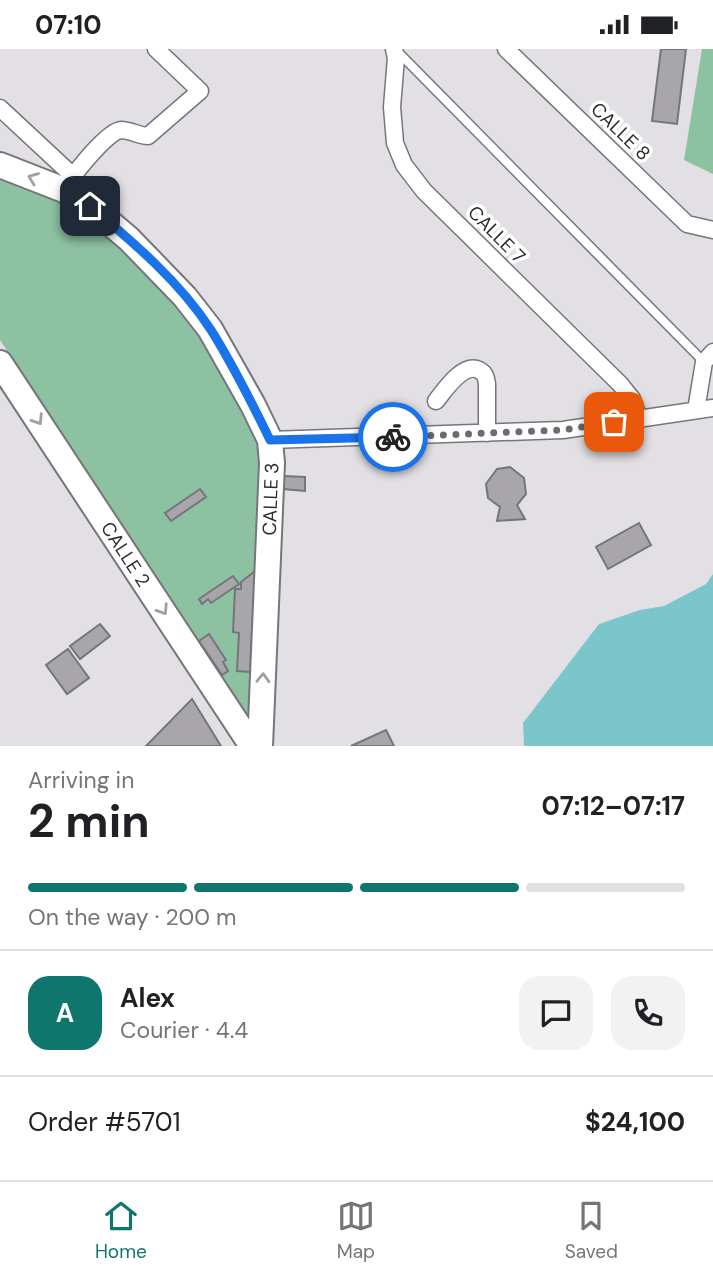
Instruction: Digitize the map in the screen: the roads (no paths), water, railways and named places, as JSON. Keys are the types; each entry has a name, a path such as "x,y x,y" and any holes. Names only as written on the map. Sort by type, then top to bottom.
{"main road":[{"name":"CALLE 3","path":"0,166 68,183 129,239 185,297 210,329 270,440 272,463 260,746"},
{"name":"CALLE 2","path":"0,363 252,746"}],"street":[{"path":"68,183 102,143 116,131 148,136 200,90 156,49"},
{"name":"CALLE 7","path":"394,49 396,58 392,107 395,143 404,165 424,191 620,384 632,399 639,419"},
{"name":"CALLE 8","path":"506,49 687,224 713,230"},
{"name":"CALLE 3","path":"0,108 68,183"},
{"path":"696,410 709,357"},
{"path":"436,401 456,376 474,368 481,371 487,384 487,433"},
{"path":"270,440 563,430 713,408"}],"lane":[{"name":"CALLE 7","path":"394,49 709,357"}],"water":[{"path":"713,574 713,746 524,746 523,723 599,624 640,610 664,606 706,584"}]}
